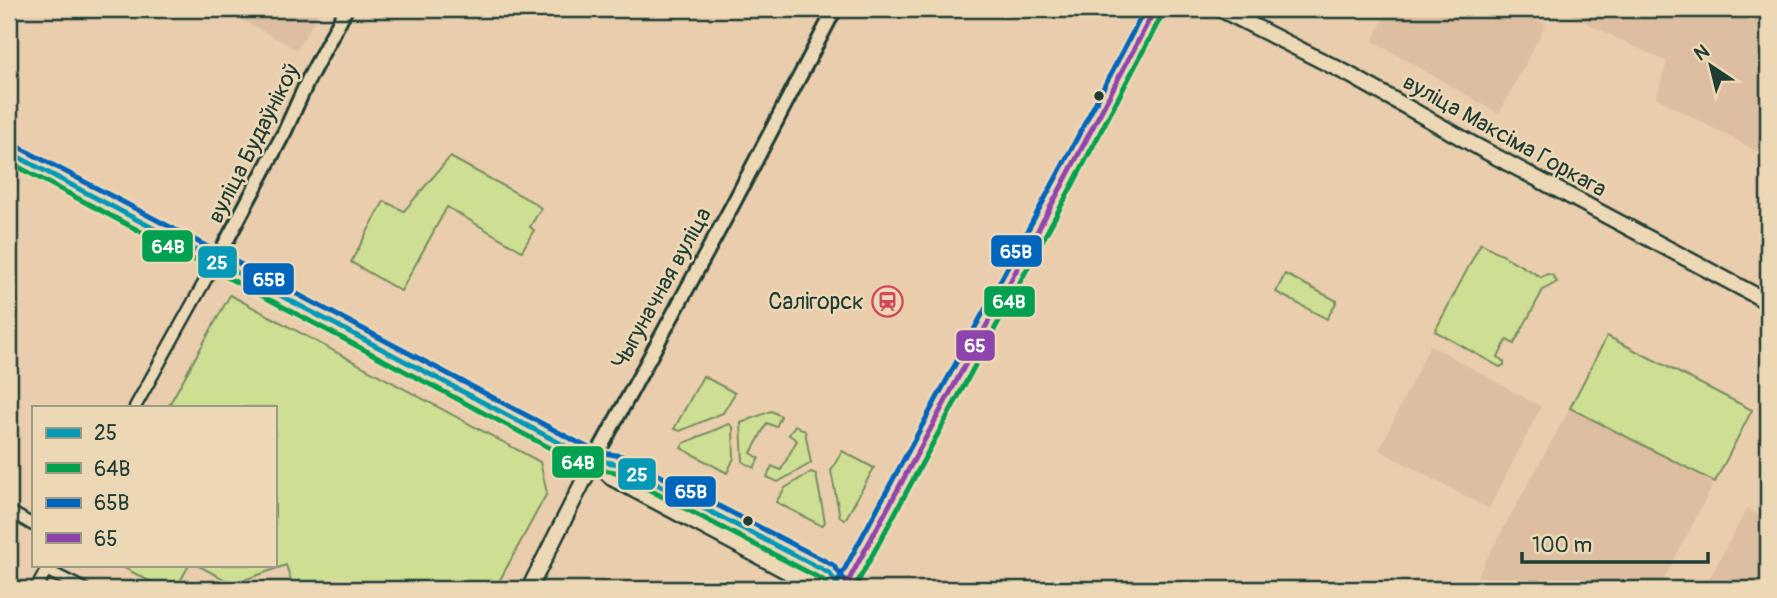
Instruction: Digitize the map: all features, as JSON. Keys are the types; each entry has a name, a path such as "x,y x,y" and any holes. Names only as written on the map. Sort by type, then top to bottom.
{"main road":[{"path":"9,152 594,460 618,464 829,573 843,589 1059,192 1155,9"},
{"name":"вуліца Максіма Горкага","path":"1220,9 1350,75 1476,146 1768,302"},
{"path":"594,460 611,478 823,589"},
{"name":"Чыгуначная вуліца","path":"529,589 594,460"}],"street":[{"name":"вуліца Будаўнікоў","path":"136,406 285,131 309,78 346,9"},
{"name":"Чыгуначная вуліца","path":"594,460 722,225 835,9"},
{"path":"9,511 32,524"},
{"path":"36,589 48,567 85,589"}],"shaded area":[{"path":"223,9 320,9 297,50"},
{"path":"1389,9 1536,9 1534,19 1546,24 1499,114 1373,41"},
{"path":"1562,9 1768,9 1768,157 1656,98 1667,62"},
{"path":"1607,336 1752,410 1659,589 1470,589 1570,408"},
{"path":"1430,345 1541,407 1489,509 1379,450"},
{"path":"1747,508 1768,520 1768,589 1704,589"}],"green space":[{"path":"450,157 541,208 530,227 534,230 522,251 447,207 401,291 351,262 384,201 404,211"},
{"path":"1481,243 1541,277 1552,275 1557,282 1543,290 1514,344 1507,340 1498,357 1504,362 1500,367 1435,331"},
{"path":"1285,274 1337,301 1327,319 1276,292"},
{"path":"230,295 540,462 547,493 495,589 294,589 286,565 233,584 199,566 276,566 276,406 169,406"},
{"path":"1607,336 1752,410 1715,482 1570,408"},
{"path":"703,376 735,393 723,413 680,431 674,429"},
{"path":"771,411 781,416 776,427 767,423 751,453 759,458 754,468 743,462 741,423"},
{"path":"729,424 733,427 734,458 727,473 681,448 684,443"},
{"path":"795,425 805,431 811,463 778,482 767,477 772,466 781,470 797,440 789,435"},
{"path":"842,451 874,468 845,520 840,517 831,471"},
{"path":"811,472 816,474 825,522 822,526 776,502 785,488"},
{"path":"121,566 188,566 176,589 164,589"}],"transit line":[{"name":"65В","path":"836,585 1145,9"},
{"name":"65","path":"844,589 1155,9"},
{"name":"64В","path":"854,589 1163,13"},
{"name":"65В","path":"13,144 577,442 597,452 622,456 833,565 848,584"},
{"name":"25","path":"9,152 573,450 594,460 618,464 829,573 841,589"},
{"name":"64В","path":"9,162 569,458 591,468 615,472 823,580 830,589"}],"place":[{"name":"Салігорск","path":"887,301"}]}
